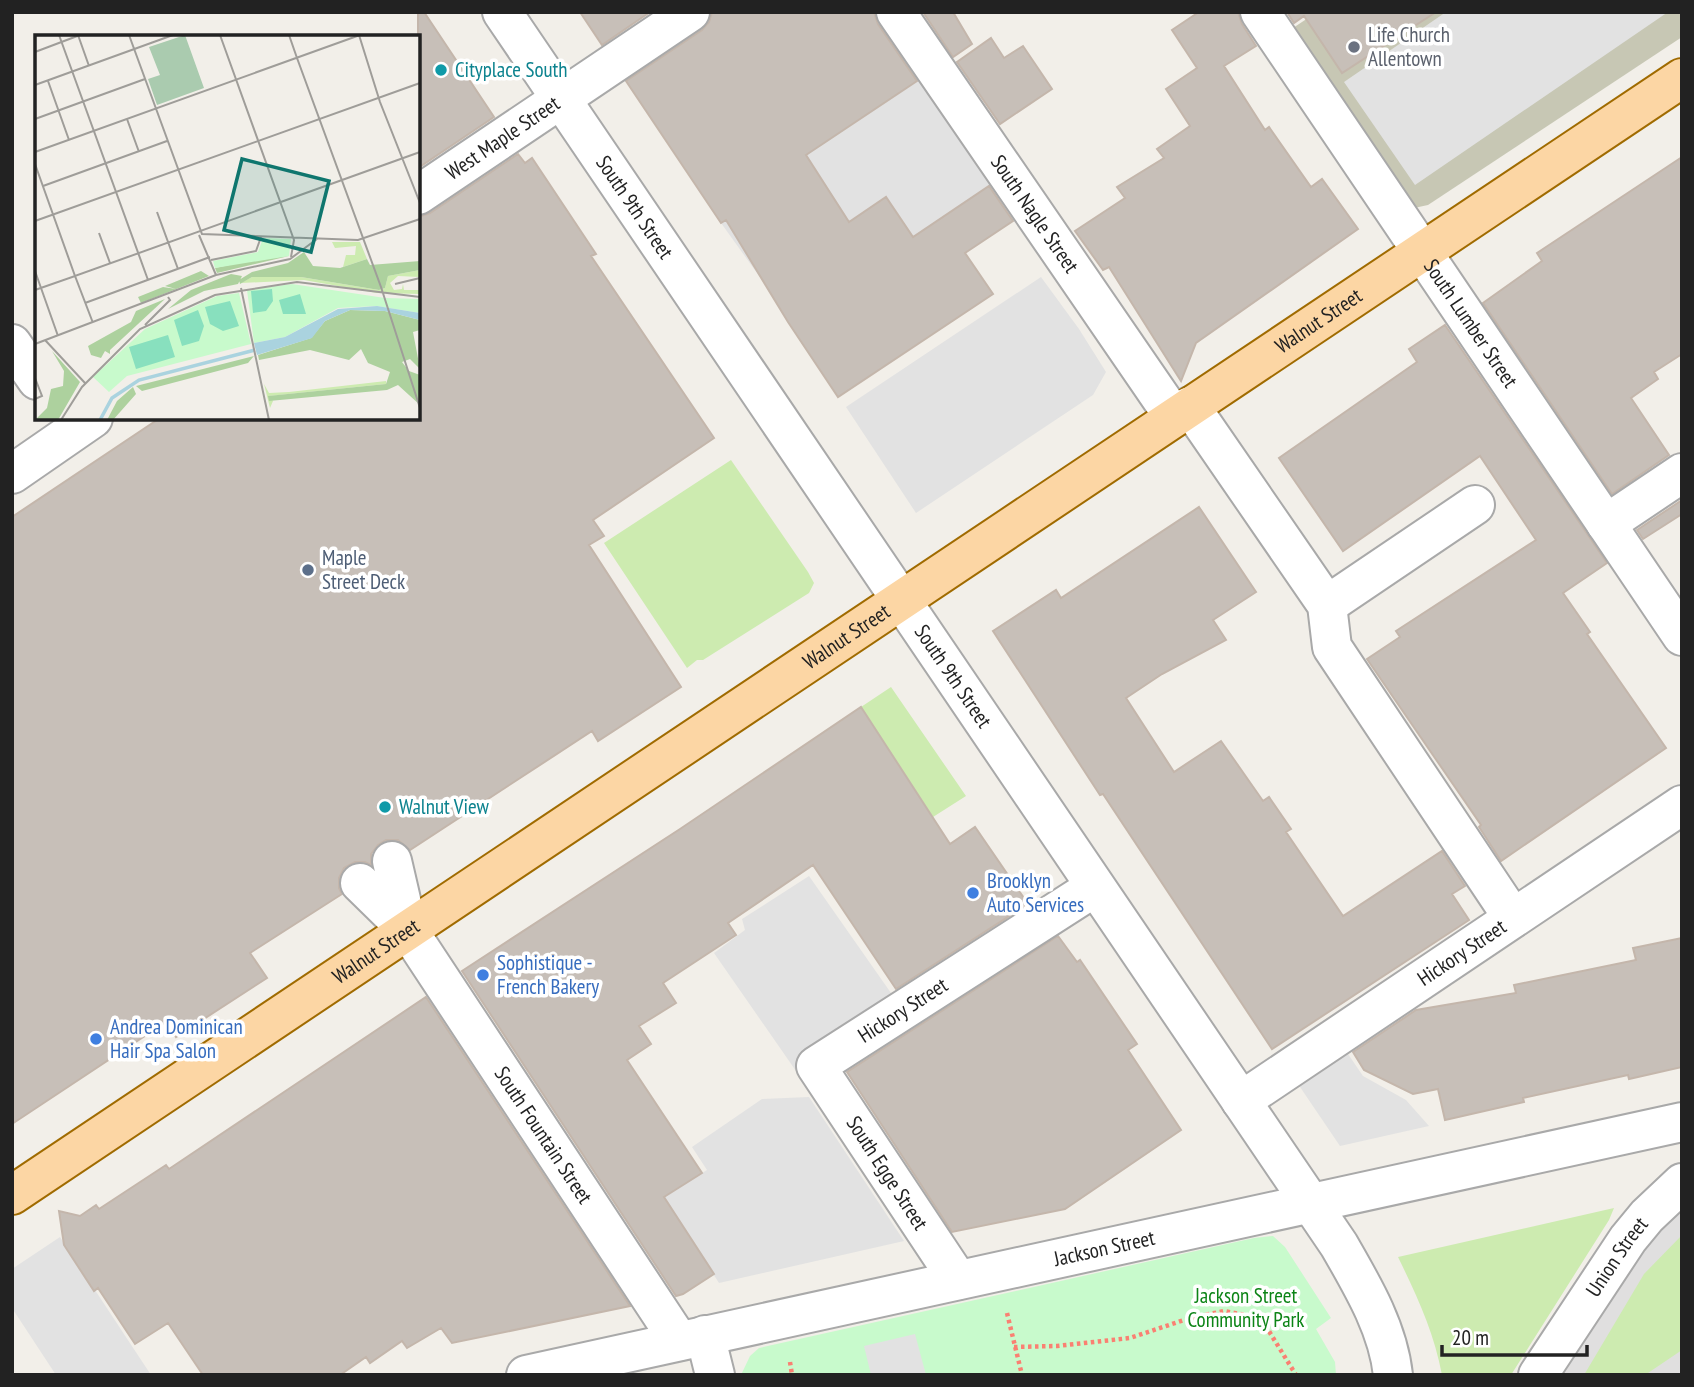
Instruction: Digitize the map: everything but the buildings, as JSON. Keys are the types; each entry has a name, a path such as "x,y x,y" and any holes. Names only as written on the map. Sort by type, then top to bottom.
{"main road":[{"name":"Walnut Street","path":"12,1195 1682,78"}],"street":[{"name":"South 9th Street","path":"502,12 1310,1203"},
{"name":"West Maple Street","path":"420,194 690,12"},
{"name":"South Nagle Street","path":"896,12 1182,412 1327,605"},
{"name":"South Lumber Street","path":"1260,12 1682,636"},
{"path":"12,344 35,377"},
{"path":"12,474 76,423"},
{"path":"1606,524 1682,473"},
{"path":"1475,505 1327,605 1332,647 1513,919"},
{"name":"Hickory Street","path":"1241,1101 1682,806"},
{"path":"392,861 408,930"},
{"path":"360,883 408,930"},
{"name":"Hickory Street","path":"816,1066 1095,887"},
{"name":"South Fountain Street","path":"408,930 715,1375"},
{"name":"South Egge Street","path":"816,1066 958,1280"},
{"name":"Jackson Street","path":"526,1375 1682,1122"},
{"name":"Union Street","path":"1538,1375 1629,1239 1647,1216 1682,1183"},
{"path":"1310,1203 1359,1279 1386,1339 1393,1375"}],"path":[{"path":"1005,1302 1022,1375"},
{"path":"1014,1347 1057,1346 1130,1338 1190,1318 1224,1311 1251,1316 1267,1328 1296,1375"}],"shaded area":[{"path":"1317,12 1682,12 1682,37 1428,205 1414,208 1293,28"},
{"path":"1446,12 1668,12 1415,185 1344,82"},
{"path":"924,77 995,182 913,237 886,197 762,280 721,223 811,163 806,155"},
{"path":"1041,277 1106,372 1093,395 916,513 846,407"},
{"path":"809,876 898,1003 796,1071 714,953 745,930 742,919"},
{"path":"1348,1054 1363,1076 1406,1100 1429,1126 1340,1146 1298,1084"},
{"path":"809,1097 904,1241 719,1283 664,1197 707,1170 692,1147 762,1099"},
{"path":"1682,1206 1682,1375 1562,1375 1654,1235"},
{"path":"60,1237 151,1375 56,1375 12,1308 12,1269"},
{"path":"915,1334 926,1375 871,1375 864,1346"}],"green space":[{"path":"731,460 814,583 809,593 687,668 604,543"},
{"path":"891,687 966,796 933,817 861,707"},
{"path":"1614,1208 1511,1375 1442,1375 1430,1329 1398,1257"},
{"path":"1682,1235 1682,1350 1645,1375 1584,1375 1644,1274"},
{"name":"Jackson Street Community Park","path":"1273,1236 1285,1247 1331,1318 1316,1329 1335,1362 1336,1375 741,1375 750,1356 759,1348"}],"place":[{"name":"Life Church Allentown","path":"1354,47"},
{"name":"Cityplace South","path":"441,70"},
{"name":"Maple Street Deck","path":"308,570"},
{"name":"Walnut View","path":"385,807"},
{"name":"Brooklyn Auto Services","path":"973,893"},
{"name":"Sophistique - French Bakery","path":"483,975"},
{"name":"Andrea Dominican Hair Spa Salon","path":"96,1039"}]}
